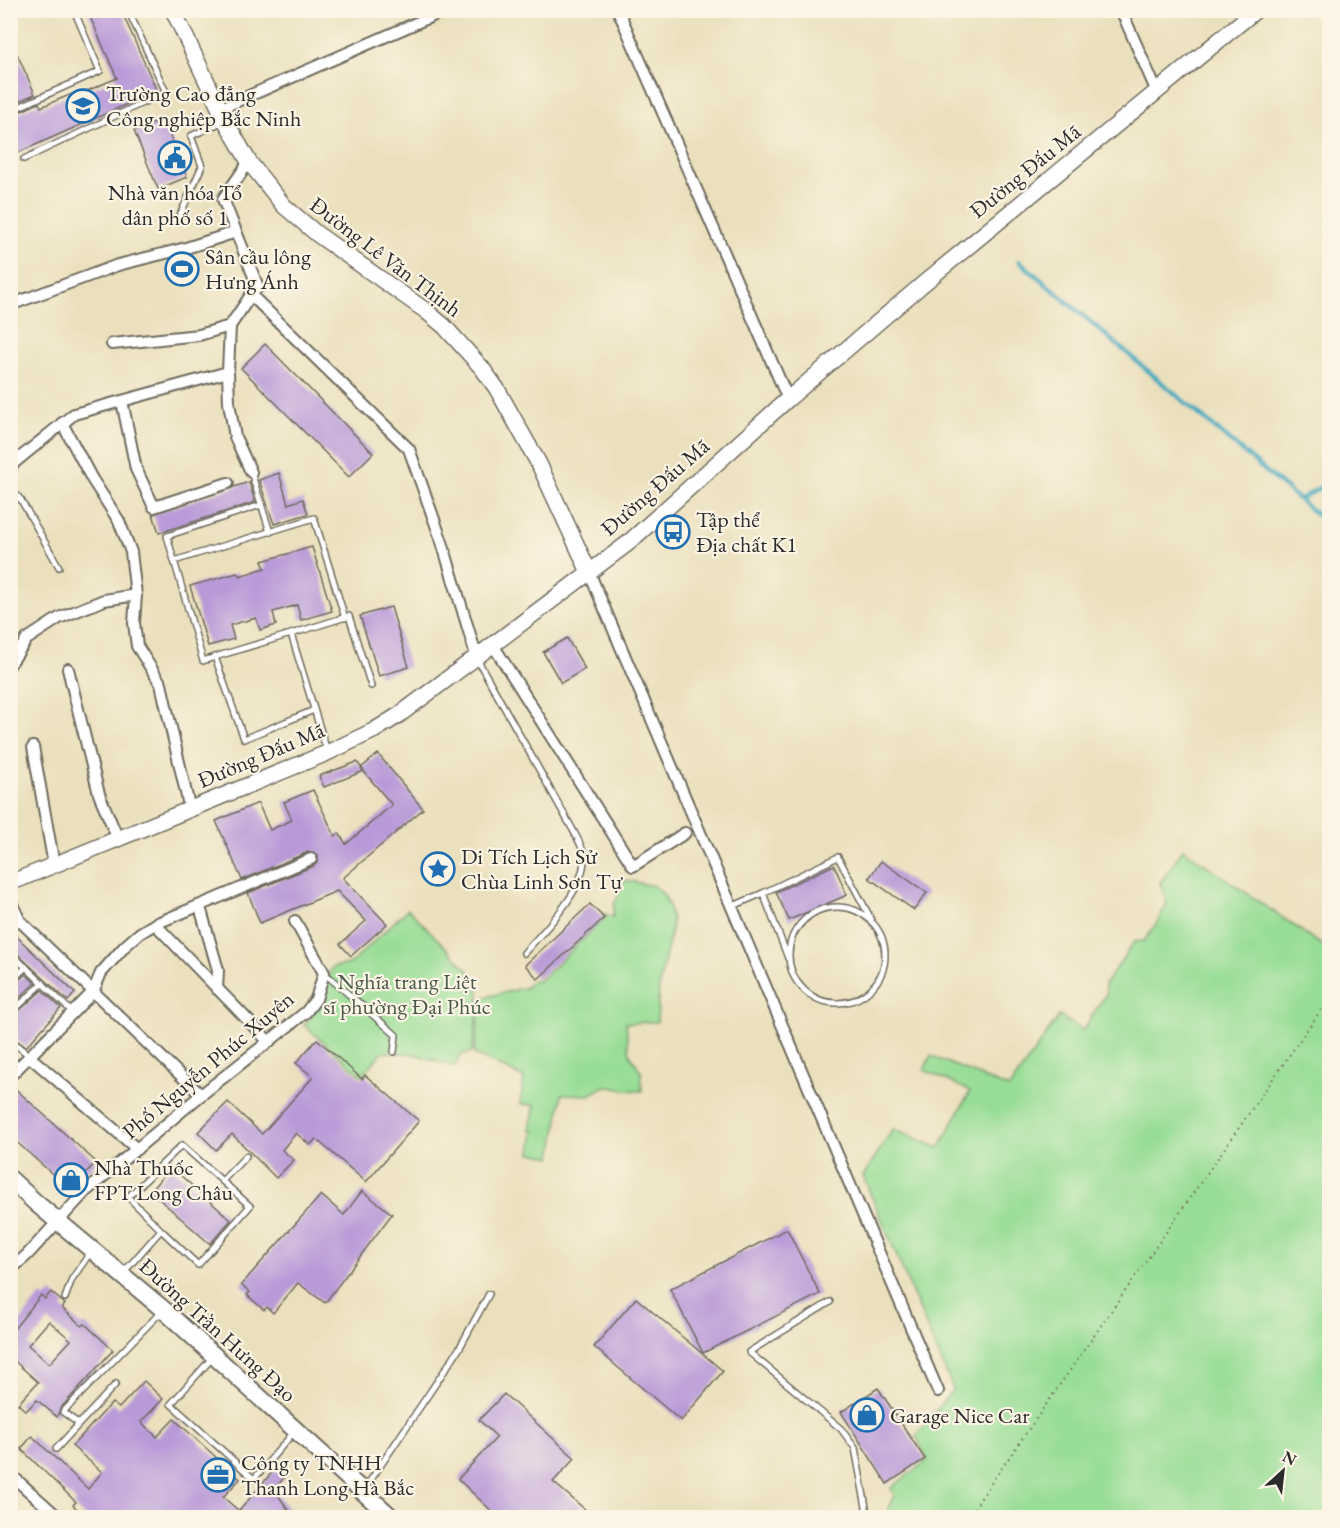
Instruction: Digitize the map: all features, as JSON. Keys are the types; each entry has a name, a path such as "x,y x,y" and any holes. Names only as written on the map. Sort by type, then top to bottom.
{"main road":[{"name":"Đường Trần Hưng Đạo","path":"10,1179 164,1310 392,1518"}],"street":[{"name":"Đường Lê Văn Thịnh","path":"173,10 222,115 249,162 284,206 317,234 426,311 444,326 482,368 497,389 539,464 589,572"},
{"path":"222,115 446,10"},
{"path":"618,10 788,399"},
{"path":"1121,10 1157,92"},
{"name":"Đường Đấu Mã","path":"10,883 327,753 387,723 627,544 788,399 939,271 1256,10"},
{"path":"249,162 224,199 258,287 230,326 228,372 229,403 235,437 251,472"},
{"path":"10,305 118,265 186,248 236,232"},
{"path":"251,295 409,450 442,542 477,658"},
{"path":"112,344 199,335 230,326"},
{"path":"10,466 74,414 228,372"},
{"path":"122,401 136,469 154,507 228,483"},
{"path":"62,423 118,521 131,552 136,595 134,623 137,646 161,684 190,810"},
{"path":"589,572 938,1391"},
{"path":"10,664 27,639 59,618 104,600 136,595"},
{"path":"493,645 633,866 685,833"},
{"path":"68,669 99,794 118,839"},
{"path":"33,747 54,865"},
{"path":"10,1076 93,992 101,973 133,940 155,924 311,860"},
{"path":"10,900 20,921 201,1095"},
{"path":"200,907 217,965 218,989"},
{"path":"295,921 324,973"},
{"path":"155,924 269,1042"},
{"name":"Phố Nguyễn Phúc Xuyên","path":"10,1270 27,1255 85,1192 201,1095 306,1012 316,999 324,973"},
{"path":"30,1057 137,1149"},
{"path":"10,1474 57,1517"}],"lane":[{"path":"10,111 100,71 74,10"},
{"path":"24,159 166,92 128,10"},
{"path":"177,222 202,166 191,136 222,115"},
{"path":"251,472 270,532"},
{"path":"10,488 21,500 59,567"},
{"path":"261,505 167,536 202,661 349,616 371,686"},
{"path":"174,561 314,518 345,618"},
{"path":"291,634 327,753"},
{"path":"214,657 244,739 314,710"},
{"path":"477,658 573,830 584,856 572,898 524,953"},
{"path":"731,907 838,857 884,942 885,961 876,985 861,998 842,1003 829,1003 806,992 797,982 763,893"},
{"path":"790,964 790,947 796,931 806,919 821,910 846,908 861,914 874,925"},
{"path":"10,952 73,1013"},
{"path":"10,982 26,967"},
{"path":"324,973 396,1035 394,1052"},
{"path":"10,1014 43,983"},
{"path":"10,1040 30,1057"},
{"path":"182,1145 250,1206 198,1265 161,1230 128,1197 182,1145"},
{"path":"222,1181 246,1156"},
{"path":"122,1274 161,1230"},
{"path":"65,1298 72,1279 93,1250"},
{"path":"363,1491 459,1349 489,1294"},
{"path":"830,1302 749,1352 841,1429 855,1448 868,1518"},
{"path":"78,1424 63,1412 164,1310"},
{"path":"214,1355 171,1404 179,1412 254,1479 296,1430"},
{"path":"56,1449 116,1384"}],"path":[{"path":"967,1518 1329,997"}],"green space":[{"path":"1183,849 1329,950 1329,1517 885,1517 894,1495 891,1488 928,1460 916,1436 953,1389 863,1176 893,1129 939,1148 970,1091 924,1070 931,1056 1009,1088 1059,1016 1083,1030 1106,994 1105,984 1134,942 1144,941 1157,923 1167,903 1160,883"},
{"path":"625,880 654,886 664,895 672,920 659,987 657,1022 626,1023 630,1054 641,1072 642,1091 605,1086 590,1095 562,1094 552,1157 531,1153 534,1131 530,1129 535,1105 520,1104 524,1078 474,1054 481,998 527,987 531,981 539,981 605,918 604,914 613,917 614,905"},
{"name":"Nghĩa trang Liệt sĩ phường Đại Phúc","path":"408,909 473,975 479,992 472,1052 461,1055 454,1067 415,1054 382,1052 362,1076 304,1025 324,1001 330,971 333,967 350,964"}],"building":[{"path":"87,10 121,10 157,91 15,154 10,143 10,116 39,103 41,107 72,94 73,97 117,78"},
{"path":"10,38 35,94 10,105"},
{"path":"163,119 187,177 158,189 134,131"},
{"path":"265,344 373,453 349,477 241,368"},
{"path":"279,473 288,504 303,499 308,514 274,524 259,480"},
{"path":"249,482 255,502 159,533 153,514"},
{"path":"312,547 332,611 301,620 297,605 273,612 276,625 260,630 256,618 230,625 234,639 208,646 190,586 237,573 240,576 265,568 262,561"},
{"path":"391,607 409,667 379,676 360,616"},
{"path":"567,638 585,669 561,683 543,652"},
{"path":"378,754 423,809 343,878 387,924 351,956 340,944 366,921 337,891 260,923 248,893 314,866 318,861 318,856 313,852 308,852 242,880 216,821 258,803 270,830 292,820 284,802 313,790 335,836 339,833 346,844 392,805 361,768"},
{"path":"357,762 364,771 324,787 319,776"},
{"path":"881,861 927,893 914,910 869,878"},
{"path":"834,865 847,895 789,920 776,892"},
{"path":"590,904 604,918 538,979 525,965"},
{"path":"10,930 75,993 68,1001 10,947"},
{"path":"26,974 35,983 10,1007 10,987"},
{"path":"42,990 61,1008 26,1047 10,1035 10,1019"},
{"path":"317,1039 362,1079 365,1075 419,1121 366,1182 316,1139 310,1145 296,1133 282,1150 294,1160 276,1178 232,1134 216,1150 198,1132 228,1102 262,1134 313,1077 296,1063"},
{"path":"10,1084 96,1162 70,1190 10,1136"},
{"path":"171,1167 231,1220 210,1244 150,1191"},
{"path":"362,1191 392,1214 325,1303 298,1283 273,1313 267,1307 264,1310 247,1295 250,1292 241,1285 321,1195 344,1215"},
{"path":"787,1229 820,1294 703,1353 670,1289"},
{"path":"51,1292 65,1304 62,1308 82,1326 85,1324 113,1350 60,1409 57,1417 37,1400 26,1411 18,1404 38,1382 10,1357 10,1334 41,1295 45,1299","holes":["49,1321 71,1340 49,1364 28,1345"]},
{"path":"636,1298 723,1371 681,1421 594,1347"},
{"path":"144,1381 163,1399 141,1422 157,1437 174,1419 240,1479 223,1497 239,1511 274,1470 284,1478 274,1489 294,1518 86,1518 73,1505 76,1502 21,1449 32,1436 88,1489 102,1472 72,1446 112,1403 119,1408"},
{"path":"878,1388 925,1459 887,1484 841,1412"},
{"path":"504,1394 575,1458 553,1482 595,1518 499,1518 458,1479 497,1437 479,1420"}],"waterway":[{"path":"1019,261 1330,526"},
{"path":"1299,500 1330,482"}],"place":[{"name":"Trường Cao đẳng Công nghiệp Bắc Ninh","path":"83,106"},
{"name":"Nhà văn hóa Tổ dân phố số 1","path":"175,158"},
{"name":"Sân cầu lông Hưng Ánh","path":"182,269"},
{"name":"Tập thể Địa chất K1","path":"673,532"},
{"name":"Di Tích Lịch Sử Chùa Linh Sơn Tự","path":"438,869"},
{"name":"Nhà Thuốc FPT Long Châu","path":"71,1180"},
{"name":"Garage Nice Car","path":"867,1415"},
{"name":"Công ty TNHH Thanh Long Hà Bắc","path":"218,1475"}]}
